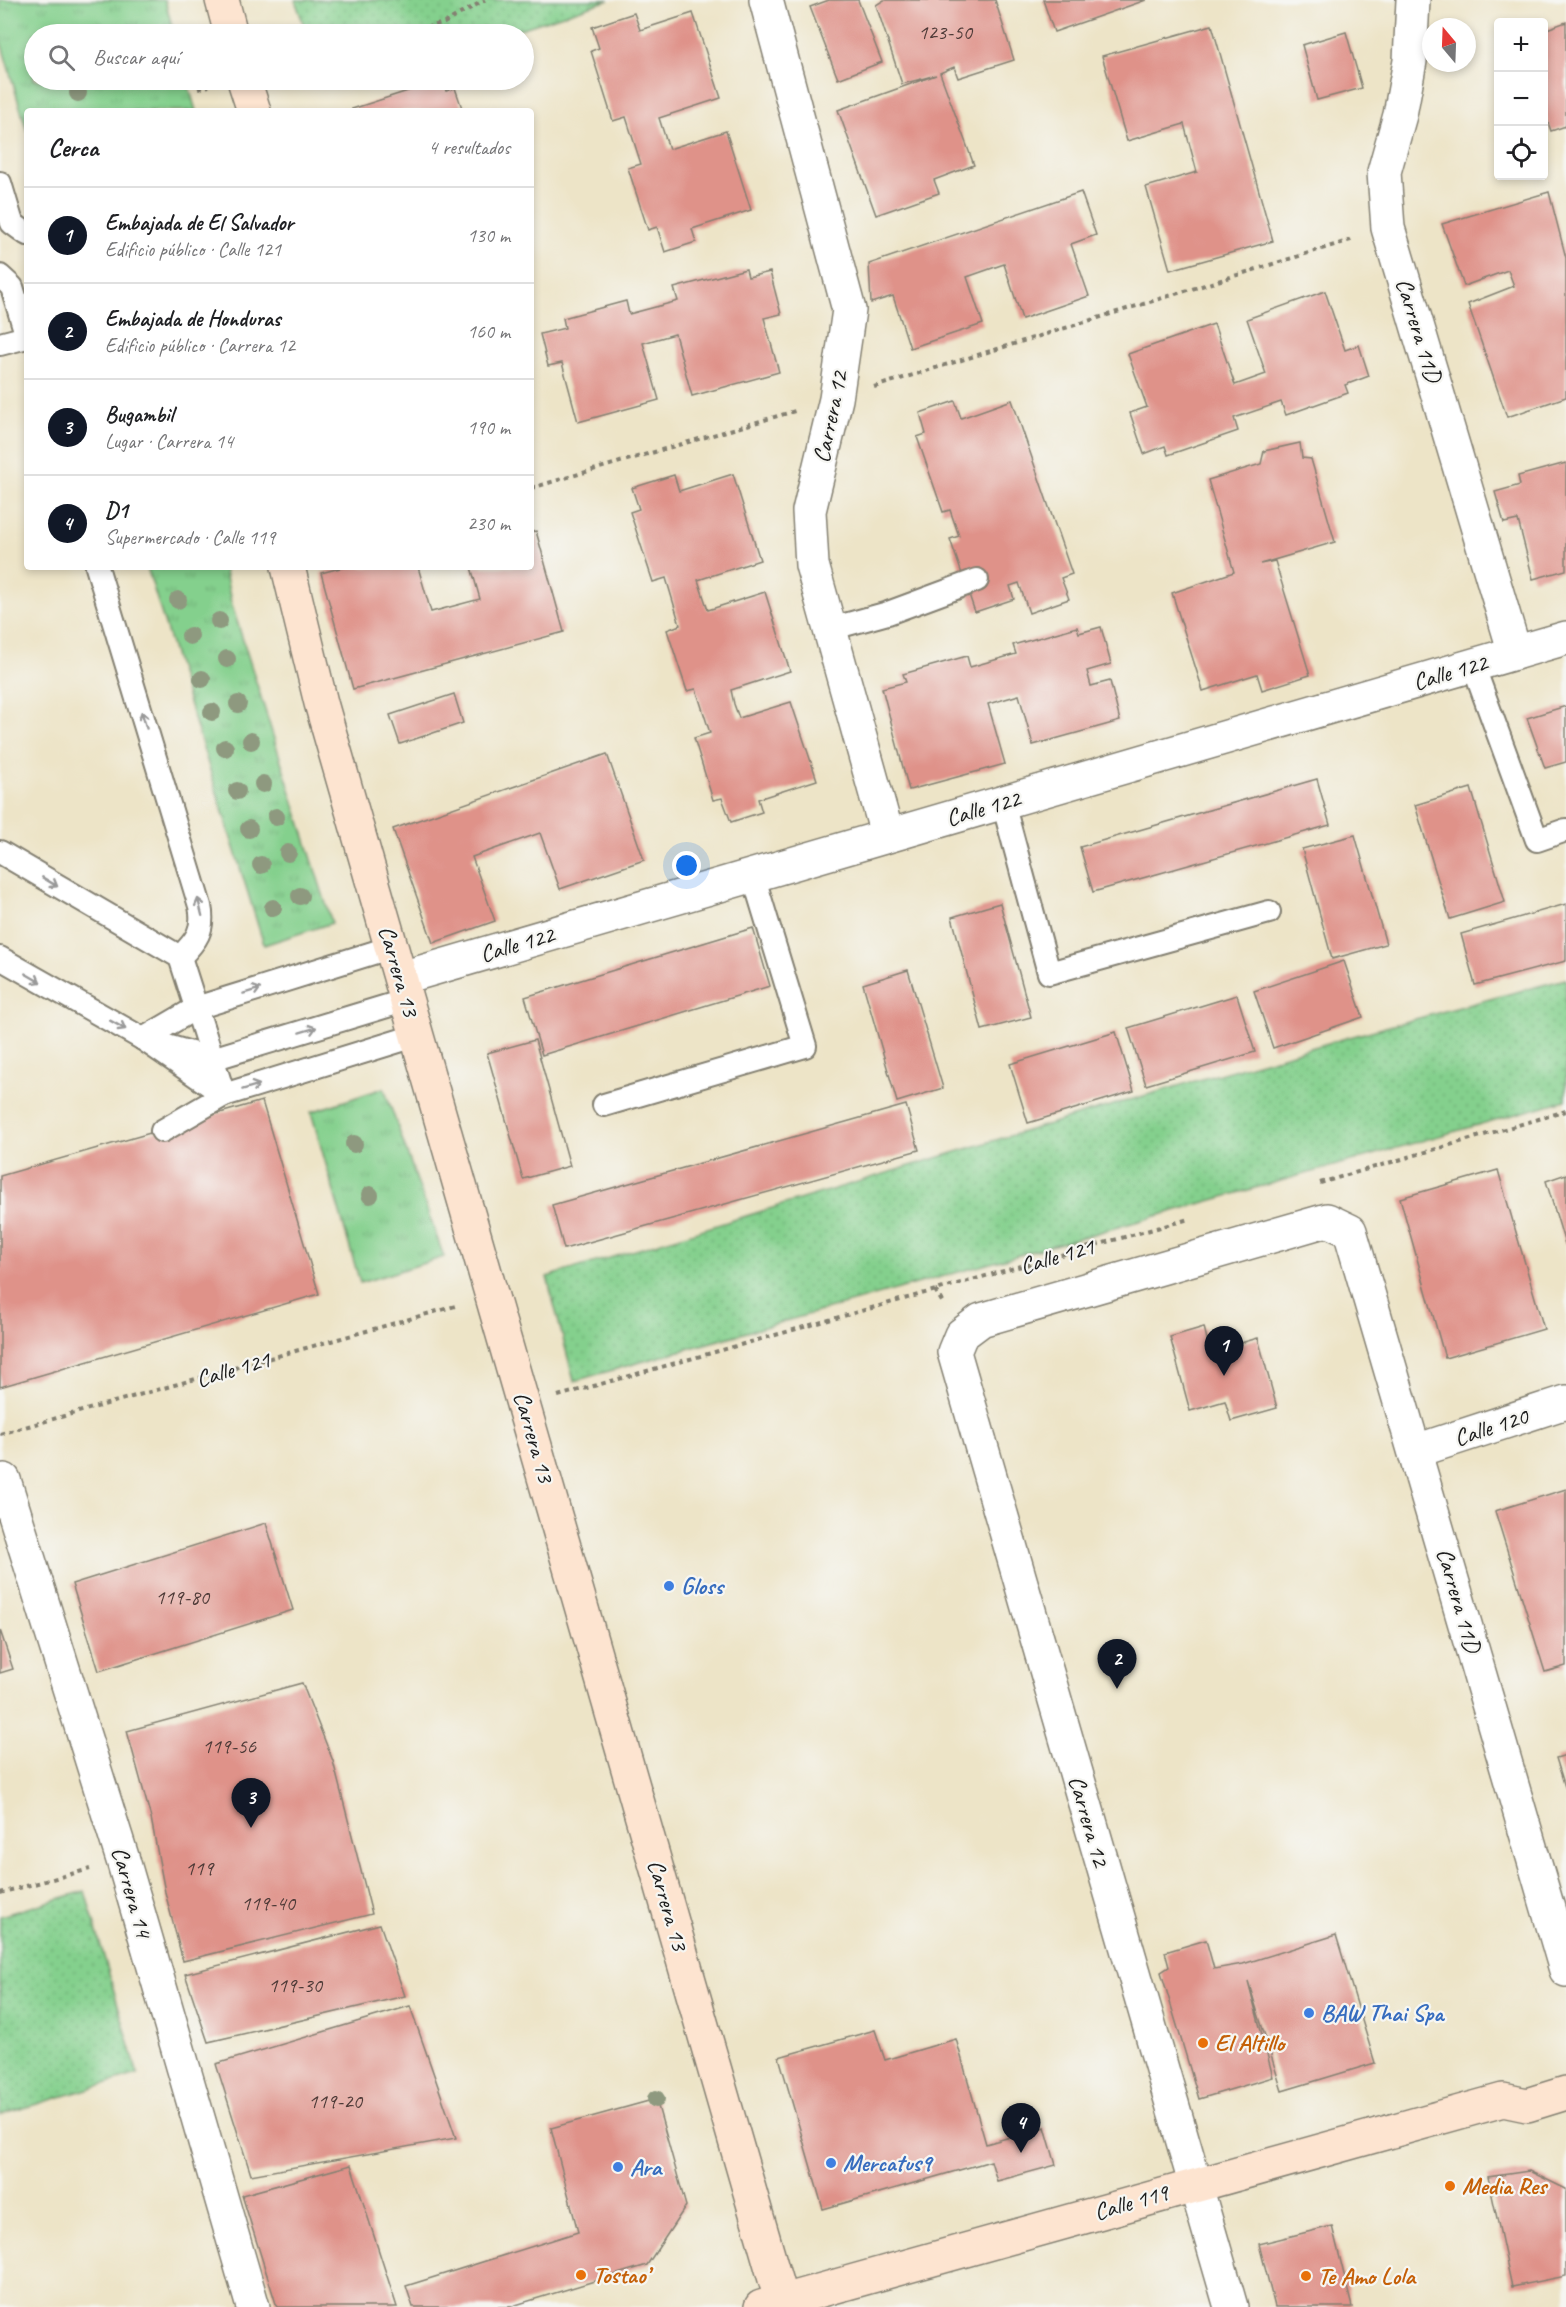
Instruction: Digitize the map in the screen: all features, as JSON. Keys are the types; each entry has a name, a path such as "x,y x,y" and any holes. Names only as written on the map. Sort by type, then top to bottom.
{"street":[{"path":"222,0 228,24"},
{"name":"Carrera 12","path":"766,0 849,310 836,399 808,511 812,565 887,834"},
{"name":"Carrera 11D","path":"1413,0 1410,61 1400,115 1384,172 1388,228 1515,653"},
{"path":"247,90 253,108"},
{"name":"Carrera 13","path":"289,570 321,703 418,1035 775,2305"},
{"name":"Calle 122","path":"404,989 753,875 887,834 1566,638"},
{"name":"Calle 121","path":"961,1335 981,1320 1327,1220 1350,1231"},
{"name":"Carrera 11D","path":"1350,1231 1566,1970"},
{"name":"Carrera 12","path":"961,1335 954,1353 1231,2307"},
{"name":"Calle 120","path":"1416,1451 1566,1402"},
{"name":"Carrera 14","path":"2,1480 123,1860 253,2307"},
{"name":"Calle 119","path":"1503,2100 1520,2083 1566,2071"},
{"name":"Calle 119","path":"775,2305 1195,2184 1503,2100 1527,2105 1566,2093"}],"lane":[{"path":"0,183 12,223 24,232"},
{"path":"0,276 12,287 24,327"},
{"path":"0,344 24,338"},
{"path":"98,570 203,920 201,932 180,957"},
{"path":"830,629 888,613 977,580"},
{"path":"1473,665 1537,840 1566,830"},
{"path":"1002,802 1048,973 1269,912"},
{"path":"0,852 180,957 224,1095"},
{"path":"604,1106 805,1046 753,875"},
{"path":"143,1039 196,1008 392,947"},
{"path":"0,958 143,1039 224,1095"},
{"path":"143,1039 212,1059 404,989"},
{"path":"162,1131 224,1095 418,1035"}],"path":[{"path":"440,24 485,0"},
{"path":"534,487 836,399 1388,228"},
{"path":"1313,1185 1566,1111"},
{"name":"Calle 121","path":"548,1399 1198,1216"},
{"name":"Calle 121","path":"0,1434 466,1304"},
{"path":"0,1893 123,1860"}],"green space":[{"path":"0,0 165,0 171,24 24,24 24,90 190,90 195,108 24,108 24,121 0,39"},
{"path":"295,0 609,0 534,25 303,24"},
{"path":"148,570 225,570 231,602 332,923 264,945"},
{"path":"1566,979 1566,1100 574,1381 547,1277 1182,1085"},
{"path":"384,1088 444,1257 360,1283 311,1112"},
{"path":"85,1891 138,2074 0,2115 0,1916"}],"building":[{"path":"829,0 858,0 882,62 838,79 810,7"},
{"path":"884,0 995,0 1014,60 958,78 954,67 940,73 974,165 934,180 939,193 876,215 838,110 936,75 902,84 876,5"},
{"path":"1043,0 1146,0 1054,32"},
{"path":"634,13 640,30 693,13 721,98 659,118 669,149 726,131 751,210 692,229 696,242 665,252 657,227 648,230 628,168 641,164 626,117 613,121 591,51 599,48 592,27"},
{"path":"1566,22 1566,126 1551,131 1548,122 1548,29"},
{"path":"1212,25 1273,241 1170,270 1146,187 1197,172 1184,124 1127,141 1102,56"},
{"path":"1346,32 1362,88 1317,100 1302,45"},
{"path":"411,90 456,90 462,108 355,108"},
{"path":"1081,192 1096,235 1071,244 1089,296 1022,319 1004,264 967,277 983,324 910,348 893,296 871,303 869,264"},
{"path":"1549,192 1566,258 1566,397 1507,417 1468,304 1514,286 1508,270 1464,286 1442,224"},
{"path":"746,269 748,277 770,272 781,314 764,318 779,372 692,396 675,334 643,343 659,400 578,422 562,363 548,366 540,334 565,328 563,318 626,301 629,314 678,301 674,288"},
{"path":"1325,291 1345,350 1359,345 1369,376 1345,385 1348,393 1286,415 1281,402 1234,418 1238,431 1168,455 1165,446 1144,454 1130,413 1147,407 1128,354 1214,324 1235,385 1266,374 1247,319"},
{"path":"1012,400 1072,574 1061,578 1069,599 1029,613 1019,583 1010,586 1014,599 975,612 950,539 959,536 950,510 943,512 917,437 926,434 920,413 955,401 961,418"},
{"path":"1300,443 1302,458 1311,459 1335,542 1260,564 1275,561 1310,675 1262,690 1257,674 1203,691 1172,593 1234,572 1208,480 1261,464 1264,451"},
{"path":"1566,463 1566,570 1533,579 1518,520 1504,523 1495,492 1520,485 1518,476"},
{"path":"733,474 760,560 698,580 708,610 765,592 790,671 731,690 734,704 739,718 791,702 817,780 758,799 762,812 731,822 722,798 713,800 694,738 710,733 696,689 687,691 667,630 680,625 666,578 653,582 630,512 639,509 632,488 674,475 679,491"},
{"path":"534,531 536,531 564,632 353,689 321,573 332,570 419,570 431,612 480,599 472,570 534,570"},
{"path":"1077,627 1079,633 1101,627 1111,664 1087,671 1091,686 1110,681 1120,721 1033,745 1019,695 988,704 1005,764 909,790 882,688 906,682 903,674 967,656 970,667 1016,654 1013,645"},
{"path":"454,694 463,723 400,744 390,715"},
{"path":"1566,706 1566,762 1545,768 1527,718"},
{"path":"607,754 644,860 560,889 540,833 472,857 495,921 433,943 393,829"},
{"path":"1317,779 1330,825 1093,892 1080,847"},
{"path":"1471,788 1505,902 1450,919 1415,805"},
{"path":"1355,835 1386,944 1332,959 1302,849"},
{"path":"1000,903 1031,1017 982,1030 952,917"},
{"path":"1566,904 1566,961 1475,985 1461,934"},
{"path":"753,928 770,986 542,1055 525,997"},
{"path":"1344,961 1363,1017 1273,1048 1254,991"},
{"path":"908,970 943,1088 897,1102 863,984"},
{"path":"1237,995 1255,1052 1146,1085 1128,1028"},
{"path":"1116,1032 1134,1091 1028,1123 1010,1064"},
{"path":"535,1040 570,1166 523,1179 487,1053"},
{"path":"262,1101 319,1294 0,1387 0,1176"},
{"path":"906,1105 919,1150 564,1249 552,1205"},
{"path":"1498,1170 1544,1329 1445,1358 1400,1198"},
{"path":"1566,1174 1566,1244 1565,1244 1546,1181"},
{"path":"1204,1327 1210,1352 1258,1338 1277,1408 1231,1421 1225,1401 1190,1411 1170,1337"},
{"path":"1566,1489 1566,1666 1545,1672 1495,1511"},
{"path":"266,1523 293,1610 99,1671 72,1584"},
{"path":"0,1630 13,1669 0,1673"},
{"path":"302,1683 333,1761 372,1914 183,1961 165,1892 151,1818 127,1731"},
{"path":"1566,1755 1566,1787 1565,1787 1556,1758"},
{"path":"380,1924 405,1996 208,2042 185,1974"},
{"path":"1336,1935 1375,2063 1282,2091 1248,1981 1273,2077 1199,2099 1161,1972 1169,1967 1165,1952 1206,1940 1214,1969 1243,1964"},
{"path":"410,2006 456,2138 251,2175 216,2064"},
{"path":"875,2030 885,2060 956,2039 986,2144 1045,2127 1056,2165 997,2181 991,2161 823,2209 779,2057"},
{"name":"Ara","path":"656,2099 686,2206 647,2265 509,2307 413,2307 406,2286 578,2232 551,2128"},
{"path":"351,2165 397,2307 277,2307 242,2195"},
{"path":"1529,2171 1566,2189 1566,2276 1512,2287 1488,2177"},
{"name":"Te Amo Lola","path":"1332,2226 1352,2307 1275,2307 1259,2244"}],"place":[{"name":"Embajada de El Salvador","path":"1224,1376"},
{"name":"Gloss","path":"669,1586"},
{"name":"Embajada de Honduras","path":"1117,1689"},
{"name":"Bugambil","path":"251,1828"},
{"name":"BAW Thai Spa","path":"1309,2013"},
{"name":"El Altillo","path":"1203,2043"},
{"name":"D1","path":"1021,2153"},
{"name":"Mercatus9","path":"831,2163"},
{"name":"Ara","path":"618,2167"},
{"name":"Media Res","path":"1450,2186"},
{"name":"Tostao’","path":"581,2275"},
{"name":"Te Amo Lola","path":"1306,2276"}]}
